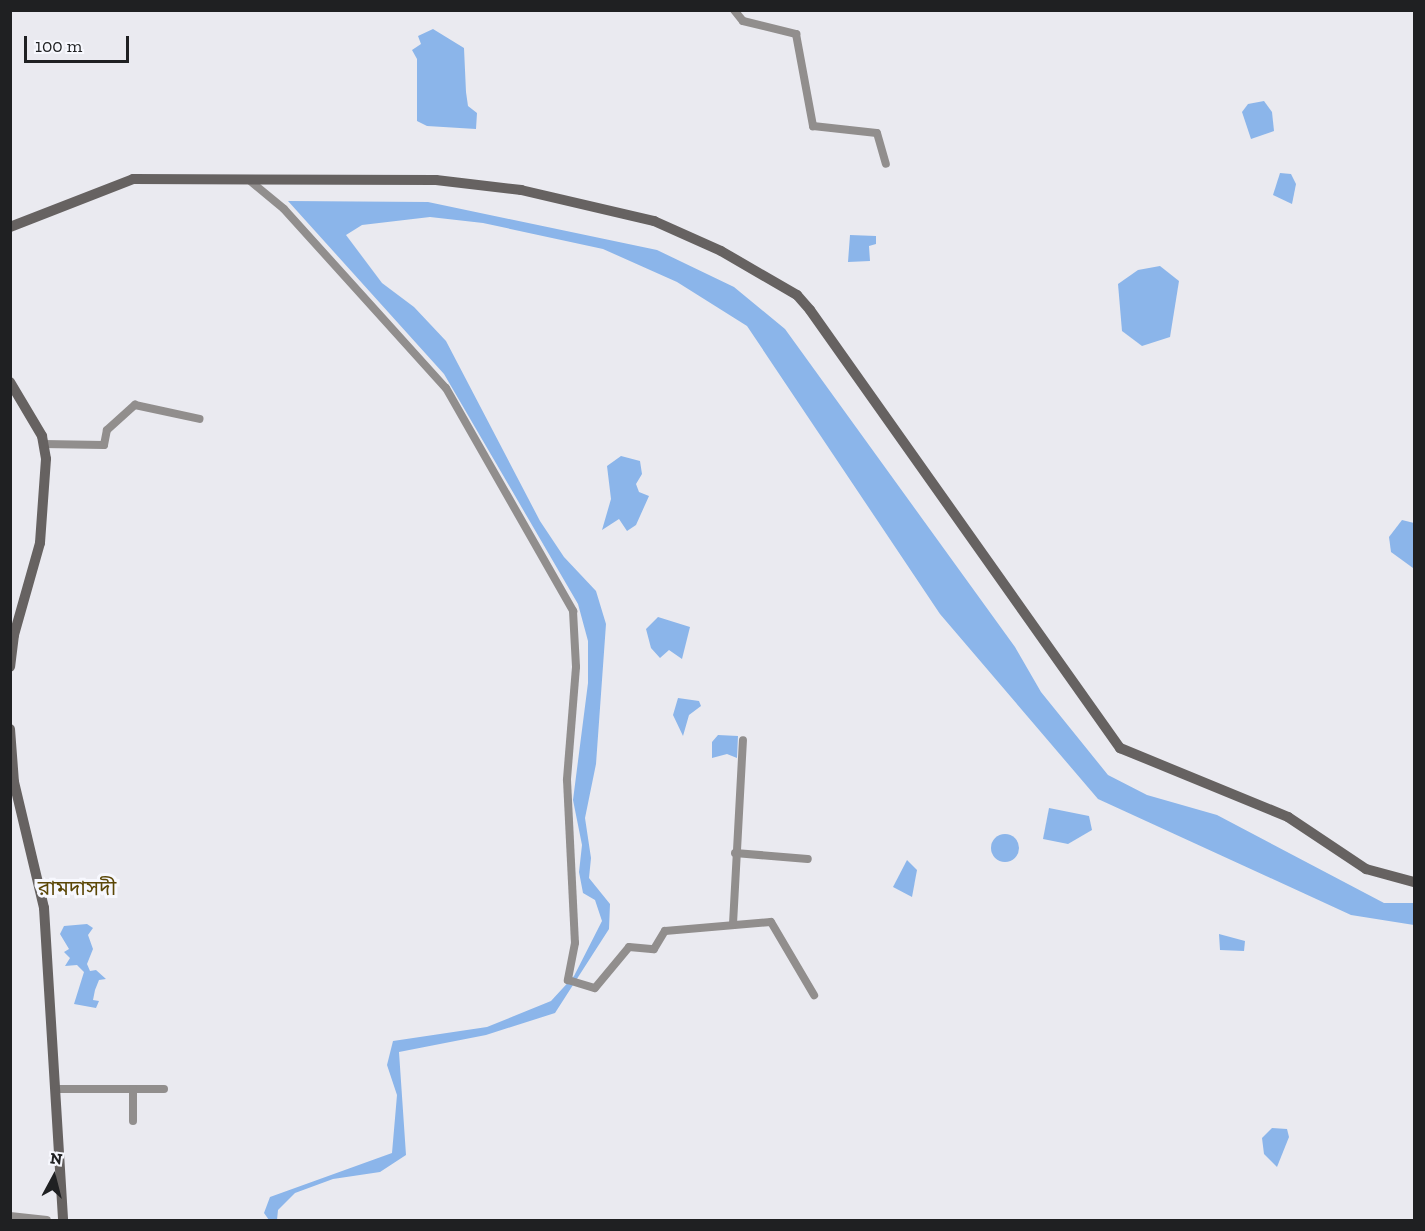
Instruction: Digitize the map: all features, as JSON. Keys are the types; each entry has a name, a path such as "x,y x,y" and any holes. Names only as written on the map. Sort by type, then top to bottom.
{"main road":[{"path":"10,227 133,179 245,177 436,180 521,190 654,221 721,251 797,295 1120,748 1288,817 1366,869 1414,882"},
{"path":"10,382 44,444 40,543 14,635 10,667"},
{"path":"10,729 14,782 44,908 57,1089 63,1221"}],"street":[{"path":"734,10 743,21 796,34 813,126 877,133 886,164"},
{"path":"245,177 284,209 446,388 573,611 576,667 567,780 575,943 568,980 595,988 629,947 654,949 665,931 771,922 814,995"},
{"path":"44,444 104,445 107,430 135,405 200,419"},
{"path":"733,924 735,853 743,740"},
{"path":"735,853 808,859"},
{"path":"57,1089 164,1089"},
{"path":"133,1089 133,1121"},
{"path":"10,1216 47,1221"}],"water":[{"path":"433,29 464,48 468,106 477,113 476,129 427,126 417,121 417,59 412,50 421,44 418,36"},
{"path":"1264,101 1272,112 1274,131 1251,139 1242,112 1248,104"},
{"path":"1280,173 1291,174 1296,184 1292,204 1273,195"},
{"path":"288,201 428,202 657,250 734,287 785,329 1015,647 1041,692 1108,775 1147,795 1217,815 1384,903 1414,903 1414,925 1351,915 1098,799 940,614 747,326 677,282 603,249 483,223 430,217 362,225 346,235 382,283 414,307 446,341 540,521 564,557 596,591 606,624 596,764 585,818 591,858 589,878 610,904 609,929 555,1013 486,1035 399,1052 406,1155 380,1172 333,1179 295,1193 278,1210 277,1220 269,1220 264,1213 270,1197 392,1153 397,1095 387,1065 393,1041 487,1027 551,1001 574,976 602,921 595,900 583,893 579,872 582,845 573,800 588,683 588,641 578,604 444,374"},
{"path":"850,235 876,236 876,244 869,246 870,261 848,262"},
{"path":"1160,266 1179,281 1170,337 1142,346 1122,331 1118,284 1138,270"},
{"path":"621,456 640,461 642,474 636,484 639,492 649,496 636,525 627,531 619,519 602,530 611,499 607,466"},
{"path":"1402,520 1414,523 1413,568 1391,552 1389,537"},
{"path":"658,617 690,627 682,659 669,650 660,658 651,648 646,629"},
{"path":"678,698 699,701 701,706 689,715 683,736 673,715"},
{"path":"718,735 738,736 737,758 727,754 712,758 712,742"},
{"path":"1049,808 1089,816 1092,830 1068,844 1043,839"},
{"path":"1005,834 1015,838 1019,848 1015,858 1005,862 995,858 991,848 995,838"},
{"path":"907,860 917,870 912,897 893,887"},
{"path":"87,924 93,928 88,935 93,949 87,964 90,971 96,970 106,979 99,980 95,990 93,1000 99,1001 96,1008 74,1004 84,972 77,965 65,966 70,958 64,952 69,949 60,934 64,926"},
{"path":"1219,934 1245,941 1244,951 1220,950"},
{"path":"1272,1128 1287,1129 1289,1137 1277,1167 1264,1154 1262,1138"}],"district":[{"name":"রামদাসদী","path":"77,888"}]}
